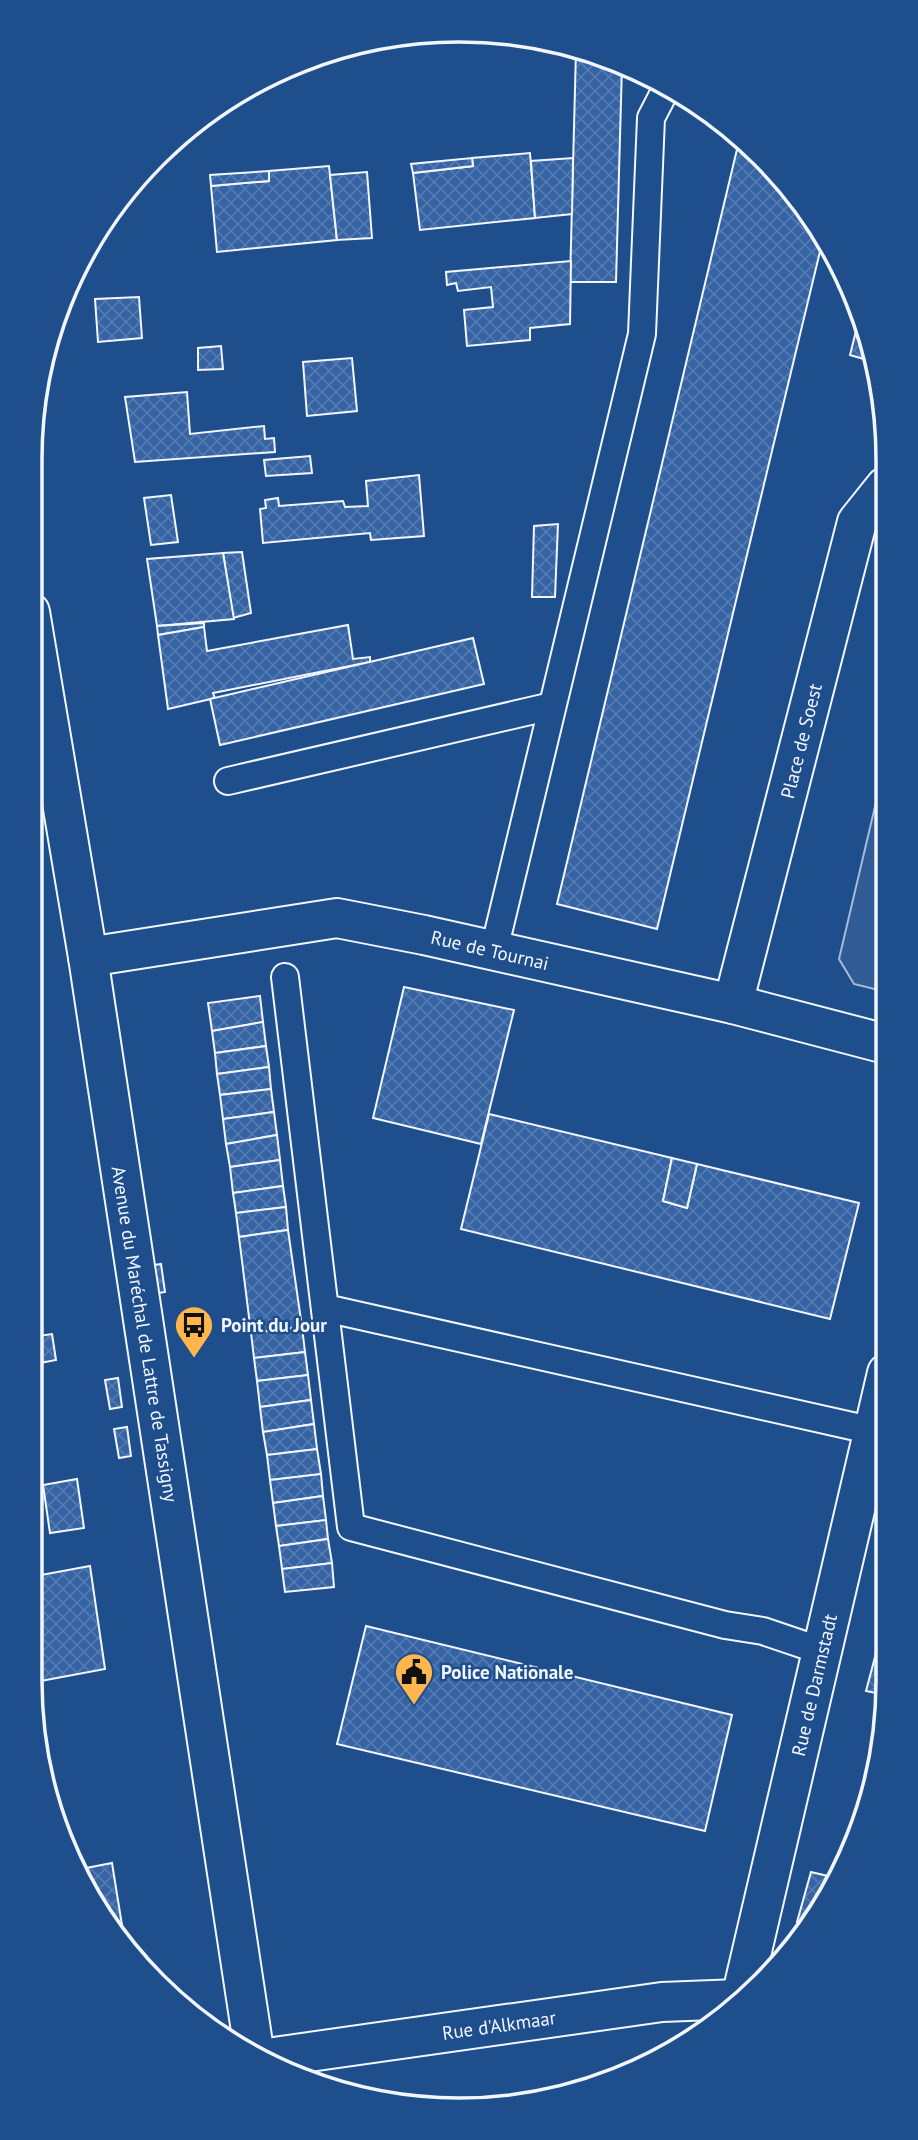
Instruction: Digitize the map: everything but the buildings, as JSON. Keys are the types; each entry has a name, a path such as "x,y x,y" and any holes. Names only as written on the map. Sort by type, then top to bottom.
{"street":[{"name":"Place de Soest","path":"733,1004 857,522 876,498"},
{"name":"Avenue du Maréchal de Lattre de Tassigny","path":"42,683 88,957 253,2044"},
{"name":"Rue de Tournai","path":"88,957 337,919 494,950 733,1004 876,1041"},
{"name":"Rue de Darmstadt","path":"743,1987 876,1422"},
{"name":"Rue d'Alkmaar","path":"278,2056 662,2002 730,1999"}],"lane":[{"path":"494,950 642,334 651,118 663,95"},
{"path":"228,781 552,706"},
{"path":"285,977 351,1527 725,1625 763,1631 822,1651"},
{"path":"325,1308 874,1431"}],"shaded area":[{"path":"876,802 876,990 854,984 839,959"}],"place":[{"name":"Point du Jour","path":"194,1359"},
{"name":"Police Nationale","path":"414,1706"}]}
